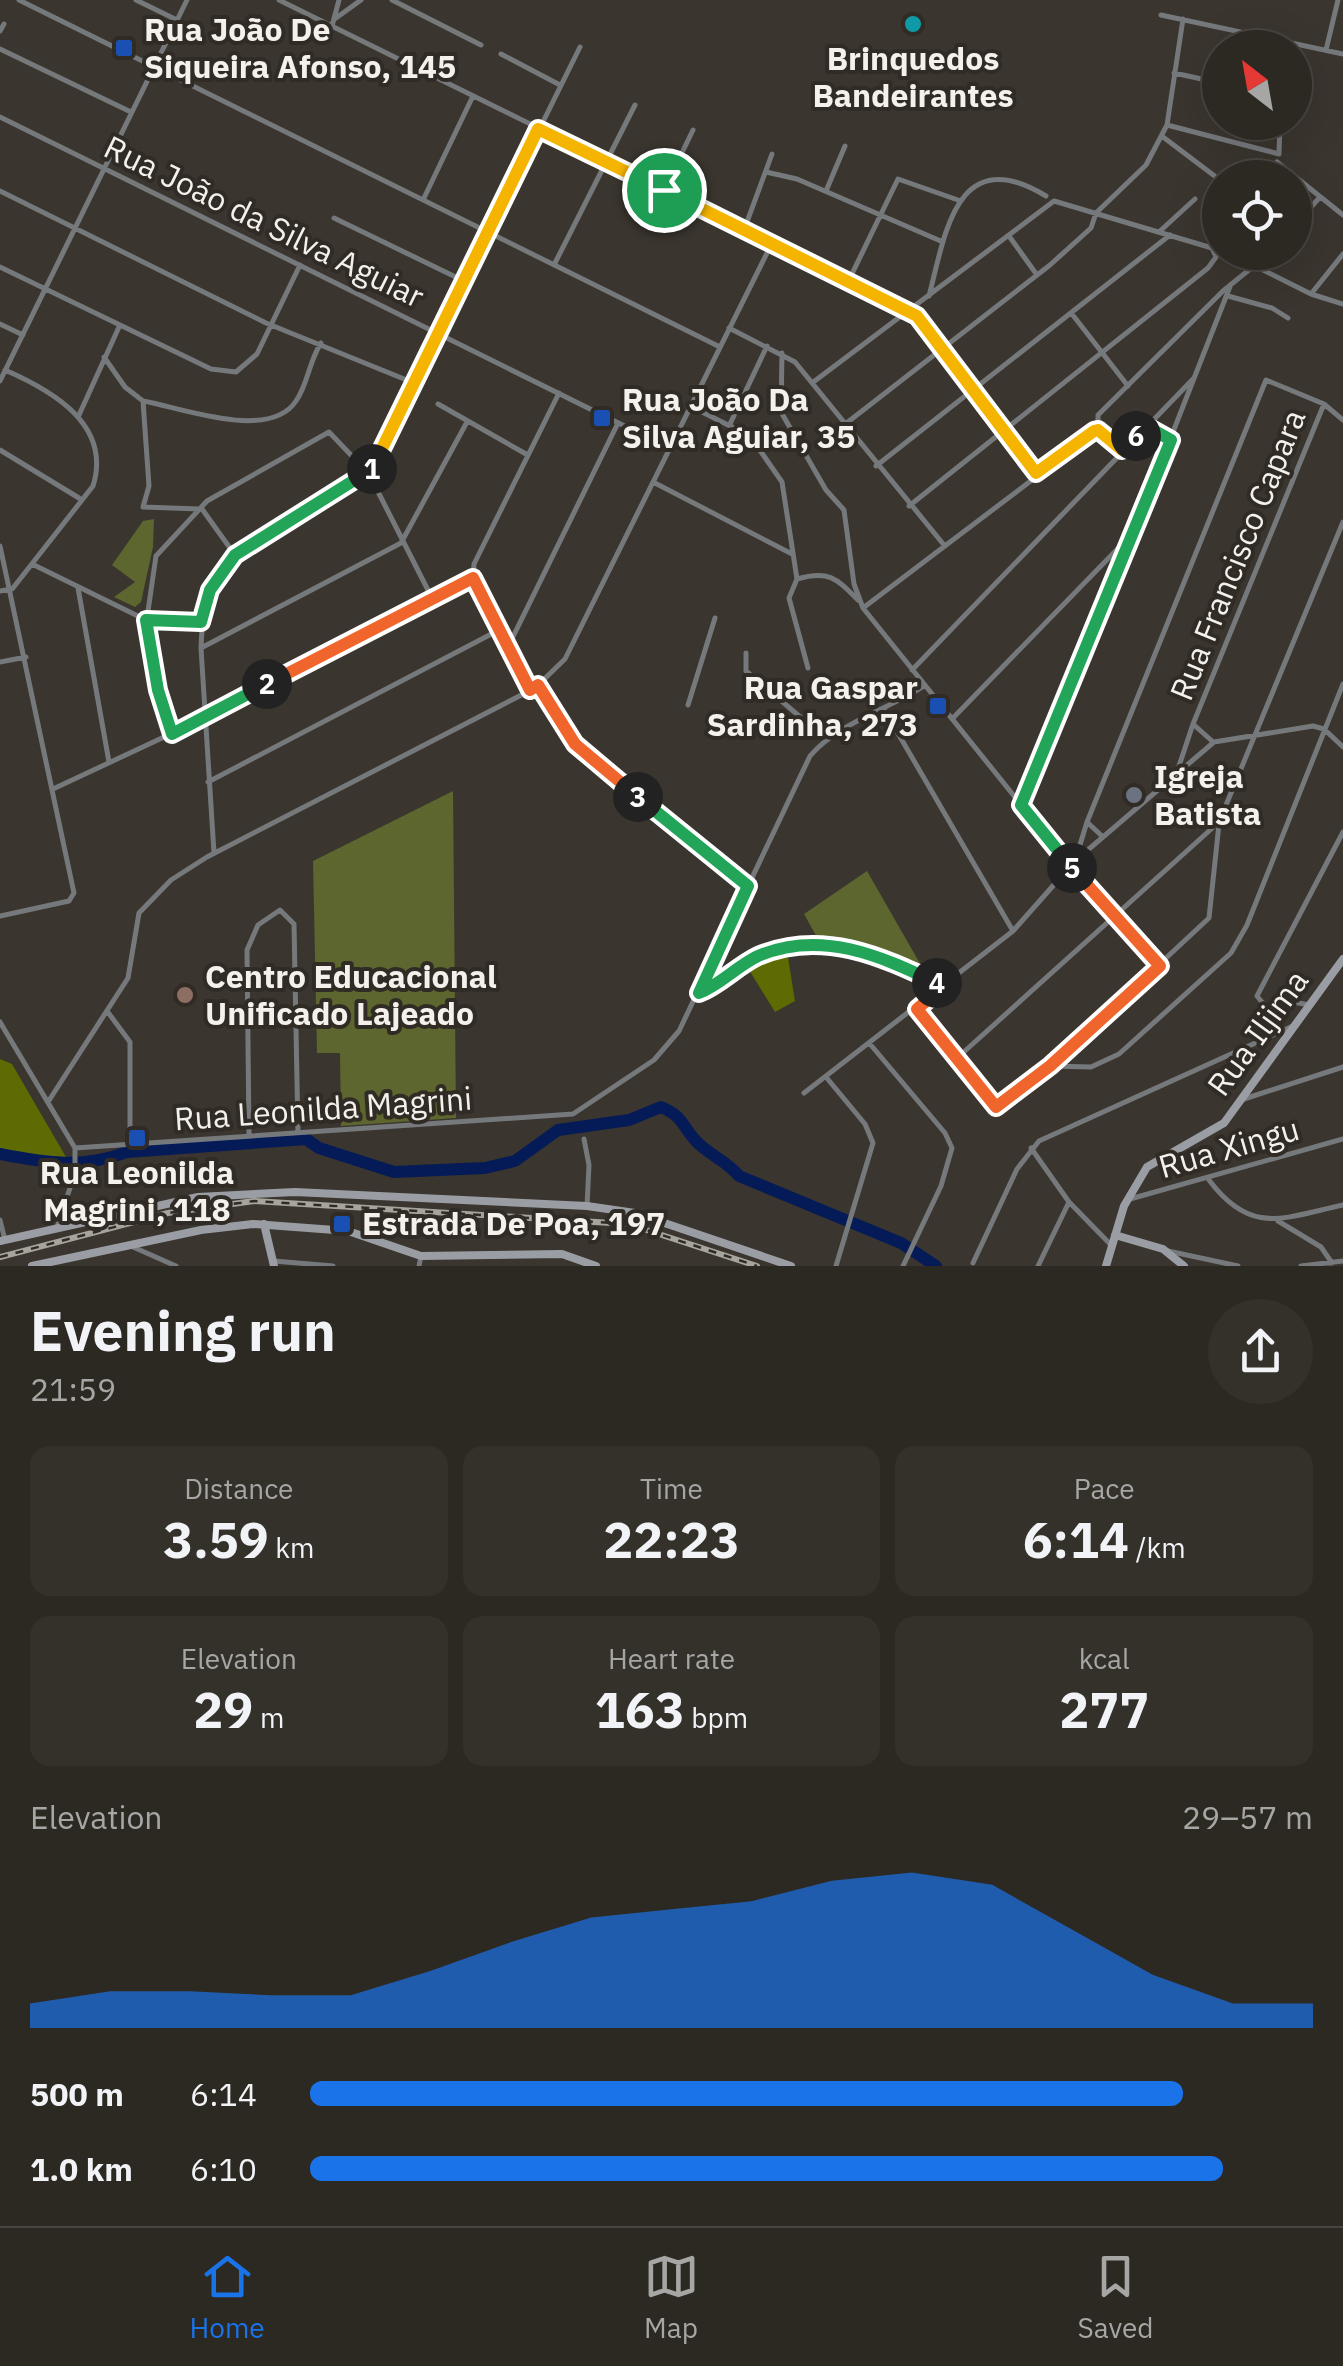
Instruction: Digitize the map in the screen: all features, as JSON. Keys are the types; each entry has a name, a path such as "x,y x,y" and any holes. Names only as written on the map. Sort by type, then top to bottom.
{"main road":[{"name":"Rua Iljima","path":"1106,1266 1128,1199 1155,1161 1210,1134 1241,1100 1343,959"},
{"path":"3,1241 228,1193 587,1206 654,1218 791,1266"},
{"path":"264,1224 274,1264"},
{"path":"32,1266 218,1227 264,1224 348,1232 420,1261 562,1254 596,1266"},
{"path":"1115,1235 1162,1250 1184,1266"},
{"path":"1162,1250 1176,1266"},
{"path":"64,1266 73,1260"}],"street":[{"path":"19,0 720,346"},
{"path":"136,0 177,20"},
{"path":"0,381 187,0"},
{"path":"278,0 910,311 1036,473"},
{"path":"332,26 338,0"},
{"path":"336,18 360,0"},
{"path":"392,0 481,46"},
{"path":"1326,50 1338,0"},
{"path":"1161,15 1232,30"},
{"path":"844,424 1037,275 1090,228 1096,213 1146,164 1167,125 1184,18"},
{"path":"214,853 200,648 201,622 210,590 235,555 369,474 580,47"},
{"path":"1312,48 1343,54"},
{"path":"0,49 131,112"},
{"path":"501,54 560,86"},
{"path":"1174,72 1202,79"},
{"path":"423,200 473,96"},
{"path":"554,266 635,105"},
{"name":"Rua João da Silva Aguiar","path":"0,117 669,448"},
{"path":"1167,125 1278,158 1343,215"},
{"path":"664,190 693,130"},
{"path":"1163,137 1202,166"},
{"path":"1278,158 1279,140"},
{"path":"826,190 845,146"},
{"path":"744,230 772,154"},
{"path":"766,172 826,190 943,242"},
{"path":"848,281 900,178 958,200"},
{"path":"930,296 958,200 980,186 996,182 1015,183 1046,196"},
{"path":"0,191 272,325 414,383"},
{"path":"1312,206 1320,197"},
{"path":"1159,232 1195,198"},
{"path":"812,383 1054,202 1206,244 1216,253 1208,268 1103,356 909,506"},
{"path":"334,218 464,280"},
{"path":"876,466 1170,235"},
{"path":"1009,236 1037,275"},
{"path":"48,1102 84,1040 128,978 140,912 171,880 214,853 530,690 565,659 772,244"},
{"path":"1311,294 1343,254"},
{"path":"0,266 211,369 236,372 253,360 300,265"},
{"path":"1122,450 1098,430 1096,418 1250,270"},
{"path":"1263,270 1311,294 1343,304"},
{"path":"1021,805 1231,284"},
{"path":"1228,296 1272,308 1288,318"},
{"path":"1072,314 1128,386"},
{"path":"0,324 23,335"},
{"path":"79,415 120,326"},
{"path":"729,328 782,353 812,383 944,545"},
{"path":"104,357 126,386 144,401 212,418 248,420 274,414 296,403 320,343"},
{"path":"730,425 767,346"},
{"path":"782,353 781,412 791,435 844,510 858,600"},
{"path":"0,591 12,589 93,486 96,474 92,442 79,415 51,393 6,370"},
{"path":"912,670 1196,376"},
{"path":"1073,864 1266,380 1324,404 1343,420"},
{"path":"530,690 473,578 474,564 559,393"},
{"path":"144,401 149,486 143,507 202,509"},
{"path":"438,404 527,454"},
{"name":"Rua Francisco Capara","path":"1176,775 1193,724 1324,404"},
{"path":"690,406 752,438 784,485 796,579 789,598 808,668"},
{"path":"200,648 362,567 405,539 467,422"},
{"path":"508,647 618,423"},
{"path":"1146,426 1171,440"},
{"path":"863,608 1036,473 1098,430"},
{"path":"172,734 158,690 146,620 156,556 225,488 329,432 369,474 433,600"},
{"path":"0,450 80,498"},
{"path":"653,482 793,554"},
{"path":"202,509 235,555"},
{"path":"917,1009 996,1107 1050,1066 1208,918 1220,822 1343,522"},
{"path":"951,720 1134,532"},
{"path":"0,546 73,896 69,901 0,916"},
{"path":"32,564 146,620 201,622"},
{"path":"796,579 830,575 858,600 1021,805 1160,966"},
{"path":"53,789 172,734 473,578"},
{"path":"78,588 109,762"},
{"path":"688,706 716,618"},
{"path":"208,782 499,630"},
{"path":"746,654 746,671 825,738"},
{"path":"0,662 26,657"},
{"path":"1050,1066 1107,1062 1231,953 1247,925 1343,684"},
{"path":"538,685 562,728 586,754 748,886"},
{"path":"699,993 799,776 825,738 885,711 924,686"},
{"path":"885,711 1013,931"},
{"name":"Rua Francisco Capara","path":"1193,724 1214,742"},
{"path":"804,1093 1013,931 1073,864 1214,742 1303,726 1324,730 1343,747"},
{"path":"1087,822 1104,838"},
{"path":"956,1060 1220,822"},
{"path":"1310,1004 1294,1002 1266,1007 1257,996 1343,832"},
{"path":"249,1135 247,950 252,934 266,917 280,910 288,913 294,924 298,1134"},
{"path":"699,993 760,955 812,946 874,953 944,986"},
{"name":"Rua Leonilda Magrini","path":"76,1152 130,1144 572,1114 654,1060 678,1031 699,993"},
{"path":"107,1011 130,1042 130,1144"},
{"path":"0,1022 76,1152 75,1173 55,1230"},
{"path":"973,1263 1031,1148 1295,1026"},
{"path":"870,1044 945,1133 953,1156 905,1263"},
{"path":"1241,1100 1343,1067"},
{"path":"826,1077 872,1136 872,1150 836,1266"},
{"path":"584,1139 587,1206"},
{"name":"Rua Xingu","path":"1128,1199 1343,1139"},
{"path":"1031,1148 1069,1202 1112,1246"},
{"path":"1208,1178 1237,1212 1276,1220 1321,1247 1332,1263"},
{"path":"1038,1266 1069,1202"},
{"path":"1276,1220 1343,1205"},
{"path":"0,1220 3,1241"},
{"path":"130,1245 176,1266"},
{"path":"1162,1250 1238,1266"},
{"path":"1196,1266 1202,1259"},
{"path":"1301,1266 1343,1260"},
{"path":"274,1264 333,1266"}],"green space":[{"path":"154,519 153,547 141,602 135,607 114,597 135,582 112,565 143,521"},
{"path":"453,791 456,1118 341,1126 340,1053 317,1053 313,861"},
{"path":"867,871 926,974 866,948 819,941 804,914"},
{"path":"787,951 795,1001 775,1012 746,965"},
{"path":"0,1059 12,1064 66,1157 0,1152"}],"waterway":[{"path":"0,1154 48,1162 79,1162 127,1152 306,1139 319,1148 394,1172 485,1168 515,1161 558,1130 629,1120 661,1107 678,1118 700,1145 739,1176 901,1243 936,1266"}],"railway":[{"path":"0,1257 168,1213 254,1201 628,1224 757,1266"}],"place":[{"name":"Brinquedos Bandeirantes","path":"913,24"},
{"name":"Rua João De Siqueira Afonso, 145","path":"124,48"},
{"name":"Rua João Da Silva Aguiar, 35","path":"602,418"},
{"name":"Rua Gaspar Sardinha, 273","path":"938,706"},
{"name":"Igreja Batista","path":"1134,795"},
{"name":"Centro Educacional Unificado Lajeado","path":"185,995"},
{"name":"Rua Leonilda Magrini, 118","path":"137,1138"},
{"name":"Estrada De Poa, 197","path":"342,1224"}],"route":[{"path":"538,129 664,190 917,316 1036,473 1098,430 1122,450 1146,426 1171,440 1073,687 1021,805 1084,883 1160,966 1050,1066 996,1107 917,1009 944,986 874,953 840,946 784,948 746,962 699,993 748,886 575,744 538,685 530,690 473,578 172,734 168,723 146,620 201,622 210,590 235,555 369,474 538,129"}]}
